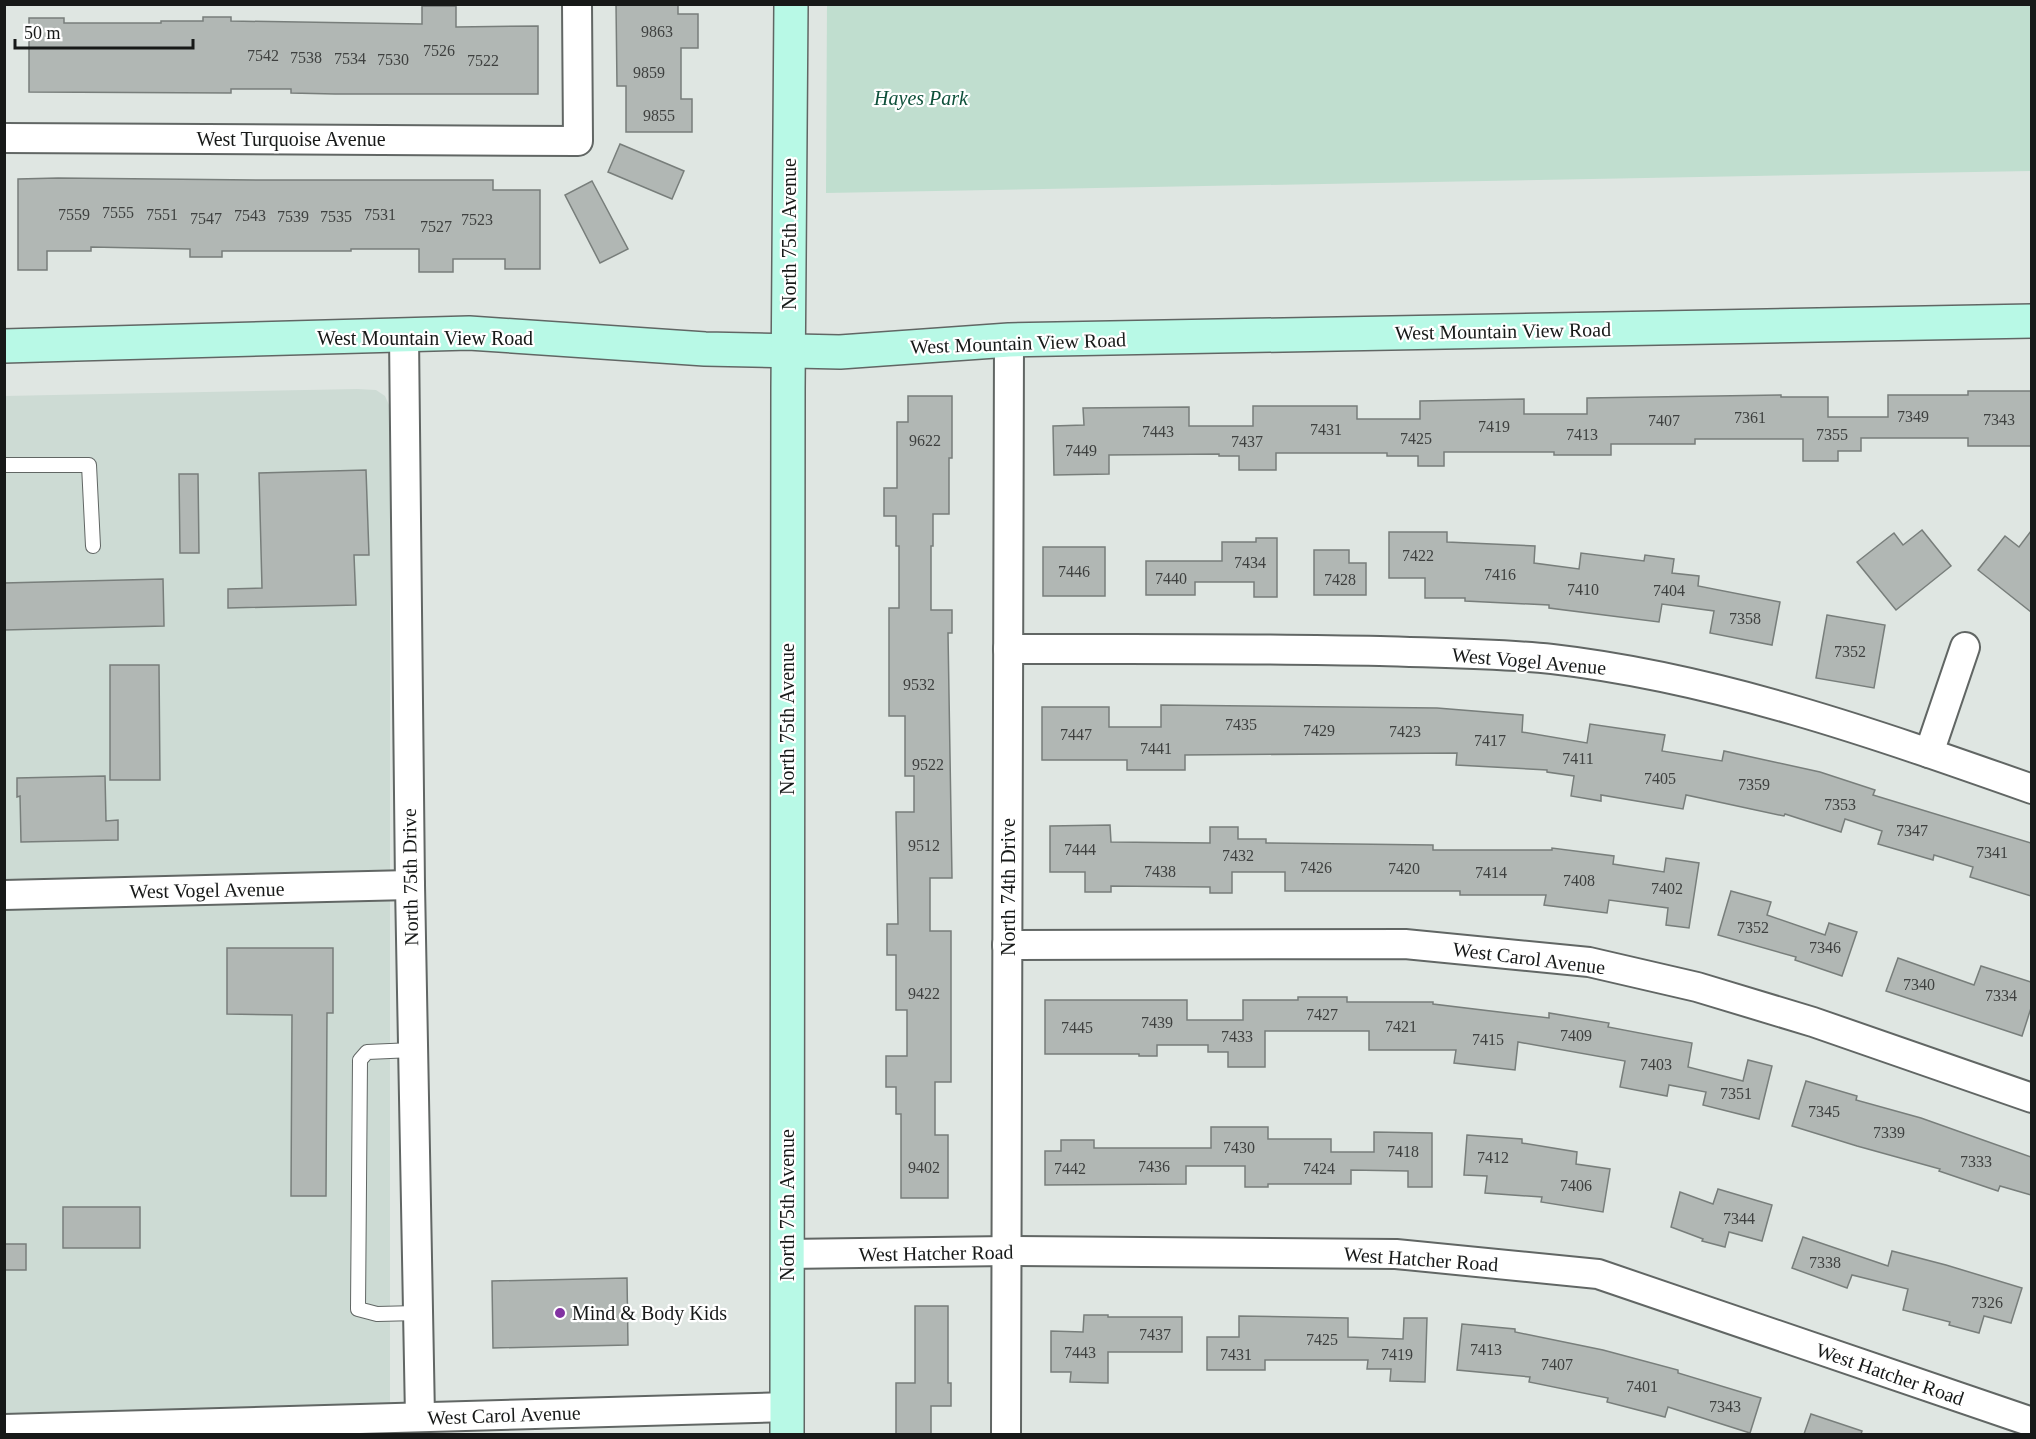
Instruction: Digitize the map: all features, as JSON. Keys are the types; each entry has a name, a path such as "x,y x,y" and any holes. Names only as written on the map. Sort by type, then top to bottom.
{"street":[{"name":"West Turquoise Avenue","path":"4,138 578,141 577,4"},
{"name":"North 75th Avenue","path":"788,1421 786,1254 790,4"},
{"name":"West Mountain View Road","path":"4,346 470,333 705,349 840,352 1009,340 2031,321"},
{"name":"North 75th Drive","path":"404,336 410,885 420,1417"},
{"name":"North 74th Drive","path":"1006,1434 1009,340"},
{"path":"1929,753 1965,647"},
{"name":"West Vogel Avenue","path":"1008,649 1312,649 1551,659 1650,674 1753,698 1929,753 2031,789"},
{"name":"West Vogel Avenue","path":"4,895 410,885"},
{"name":"West Carol Avenue","path":"1007,945 1405,944 1589,962 1697,987 1814,1022 2031,1098"},
{"name":"West Hatcher Road","path":"786,1254 1007,1251 1396,1254 1598,1274 2031,1422"},
{"name":"West Carol Avenue","path":"4,1429 420,1417 788,1421"}],"lane":[{"path":"4,465 89,465 93,546"},
{"path":"413,1050 367,1052 360,1060 358,1309 377,1314 417,1313"}],"shaded area":[{"path":"376,390 385,396 389,405 390,418 390,1434 5,1434 4,396"}],"green space":[{"name":"Hayes Park","path":"827,5 2031,5 2031,171 826,193"}],"building":[{"path":"616,4 678,4 678,14 698,14 698,48 681,48 681,99 692,99 692,132 626,132 626,86 617,86"},
{"path":"422,6 456,6 456,27 538,26 538,94 335,94 291,93 291,89 231,89 231,93 29,92 29,18 64,18 64,23 161,23 161,21 203,21 203,17 231,17 231,21 422,24"},
{"path":"620,144 684,171 672,199 608,172"},
{"path":"18,179 493,180 493,190 540,190 540,269 505,269 505,259 453,259 453,272 419,272 419,249 222,251 222,257 190,257 190,249 91,247 91,251 47,251 47,270 18,270"},
{"path":"592,181 628,249 600,263 565,195"},
{"path":"1968,391 2031,391 2031,446 1968,446 1968,438 1861,438 1861,451 1838,451 1838,461 1803,461 1803,439 1695,439 1695,444 1611,444 1611,455 1554,455 1554,452 1444,452 1444,466 1418,466 1418,456 1387,456 1387,453 1276,453 1276,470 1239,470 1239,456 1219,456 1219,454 1109,455 1109,474 1054,475 1053,426 1084,425 1083,408 1189,407 1189,426 1253,426 1253,406 1357,406 1357,419 1420,419 1420,401 1524,399 1524,414 1587,414 1587,398 1781,395 1781,397 1828,397 1828,417 1888,417 1888,395 1968,395"},
{"path":"908,396 952,396 949,514 933,514 933,546 931,546 931,610 952,610 952,633 948,633 952,878 930,878 930,931 951,931 951,1082 935,1082 935,1135 948,1135 948,1198 901,1198 901,1114 896,1114 896,1087 886,1087 886,1056 907,1056 907,1010 896,1010 896,955 887,955 887,924 898,924 896,812 914,812 914,776 905,776 905,716 889,716 889,608 899,608 899,546 896,546 896,516 884,516 884,488 897,488 897,422 908,422"},
{"path":"366,470 369,555 354,555 356,605 228,608 228,589 262,588 259,473"},
{"path":"179,474 198,474 199,553 180,553"},
{"path":"1922,530 1951,566 1896,610 1857,562 1894,533 1903,545"},
{"path":"2031,531 2031,612 1978,570 2005,536 2019,547"},
{"path":"1389,532 1447,532 1447,542 1535,546 1534,563 1579,569 1581,553 1644,561 1645,555 1674,559 1672,573 1699,576 1698,586 1780,602 1772,645 1710,633 1714,611 1662,604 1659,622 1549,608 1549,605 1465,601 1465,598 1425,598 1425,578 1389,578"},
{"path":"1256,538 1277,538 1277,597 1254,597 1254,582 1195,582 1195,595 1146,595 1146,561 1222,561 1222,542 1256,542"},
{"path":"1043,547 1105,547 1105,596 1043,596"},
{"path":"1314,550 1349,550 1349,563 1366,563 1366,595 1314,595"},
{"path":"163,579 164,626 4,630 4,583"},
{"path":"1827,615 1885,625 1874,688 1816,678"},
{"path":"110,665 159,665 160,780 110,780"},
{"path":"1161,705 1437,708 1523,715 1522,732 1587,743 1590,724 1665,735 1662,751 1722,761 1724,751 1820,772 1875,790 1873,795 2031,843 2031,896 1970,877 1973,867 1934,855 1933,860 1878,844 1882,831 1845,819 1841,832 1785,814 1784,816 1686,795 1683,809 1601,795 1601,801 1571,796 1574,776 1547,772 1547,770 1456,765 1457,753 1185,755 1185,770 1127,770 1127,760 1042,760 1042,707 1109,707 1109,727 1161,727"},
{"path":"105,776 106,821 118,820 118,840 21,842 20,796 17,797 17,778"},
{"path":"1110,825 1111,842 1210,843 1210,827 1238,827 1238,839 1266,839 1266,843 1433,845 1433,850 1552,850 1552,848 1614,856 1613,864 1664,872 1666,858 1699,863 1689,928 1666,925 1668,908 1609,900 1607,913 1544,905 1546,895 1460,895 1460,891 1285,891 1285,872 1232,872 1232,893 1210,893 1210,887 1111,886 1111,892 1085,892 1085,872 1050,872 1050,826"},
{"path":"1731,891 1771,902 1767,915 1825,935 1829,923 1857,932 1842,976 1795,960 1796,957 1718,935"},
{"path":"227,948 333,948 333,1013 327,1013 326,1196 291,1196 292,1015 227,1014"},
{"path":"1898,958 1974,985 1981,966 2031,982 2031,1008 2022,1036 1886,991"},
{"path":"1298,997 1347,997 1347,1002 1433,1002 1433,1004 1549,1018 1549,1013 1609,1023 1608,1027 1692,1043 1688,1067 1743,1081 1748,1060 1772,1066 1759,1119 1703,1105 1706,1092 1669,1085 1667,1096 1620,1087 1625,1061 1518,1042 1515,1070 1454,1063 1456,1050 1369,1050 1369,1031 1265,1031 1265,1067 1228,1067 1228,1052 1208,1052 1208,1045 1157,1045 1157,1056 1045,1054 1045,1000 1187,1000 1187,1020 1243,1020 1243,1000 1298,1000"},
{"path":"1806,1081 1857,1096 1856,1100 1921,1118 2031,1157 2031,1195 2000,1186 1998,1191 1939,1171 1940,1169 1792,1126"},
{"path":"1211,1127 1268,1127 1268,1139 1331,1139 1331,1152 1374,1152 1374,1132 1432,1133 1432,1187 1408,1187 1408,1171 1351,1170 1351,1184 1268,1184 1268,1187 1245,1187 1245,1166 1186,1166 1186,1184 1045,1185 1045,1151 1061,1151 1061,1140 1094,1140 1094,1148 1211,1148"},
{"path":"1467,1135 1522,1139 1522,1143 1577,1152 1576,1164 1610,1169 1603,1212 1541,1202 1542,1197 1485,1193 1487,1176 1464,1175"},
{"path":"1718,1189 1772,1205 1762,1241 1729,1232 1725,1247 1702,1241 1703,1239 1671,1227 1680,1192 1713,1204"},
{"path":"63,1207 140,1207 140,1248 63,1248"},
{"path":"1803,1237 1888,1266 1892,1251 2022,1288 2011,1323 1984,1316 1979,1333 1949,1325 1950,1322 1903,1310 1908,1289 1852,1275 1847,1288 1792,1268"},
{"path":"4,1244 26,1244 26,1270 4,1270"},
{"name":"Mind & Body Kids","path":"627,1278 628,1345 493,1348 492,1281"},
{"path":"915,1306 948,1306 948,1383 951,1383 951,1406 931,1406 931,1434 896,1434 896,1383 915,1383"},
{"path":"1084,1315 1182,1317 1182,1352 1108,1352 1108,1383 1070,1382 1071,1372 1051,1372 1051,1331 1083,1332"},
{"path":"1239,1316 1348,1318 1348,1337 1403,1339 1404,1318 1427,1318 1425,1382 1390,1381 1391,1369 1367,1369 1368,1360 1265,1360 1265,1370 1207,1370 1207,1337 1239,1337"},
{"path":"1462,1324 1515,1329 1515,1332 1603,1350 1678,1370 1678,1373 1761,1398 1750,1433 1668,1407 1665,1417 1607,1402 1608,1398 1529,1382 1530,1377 1457,1370"},
{"path":"1811,1414 1862,1431 1861,1434 1804,1434"}],"place":[{"name":"Mind & Body Kids","path":"560,1313"}]}
